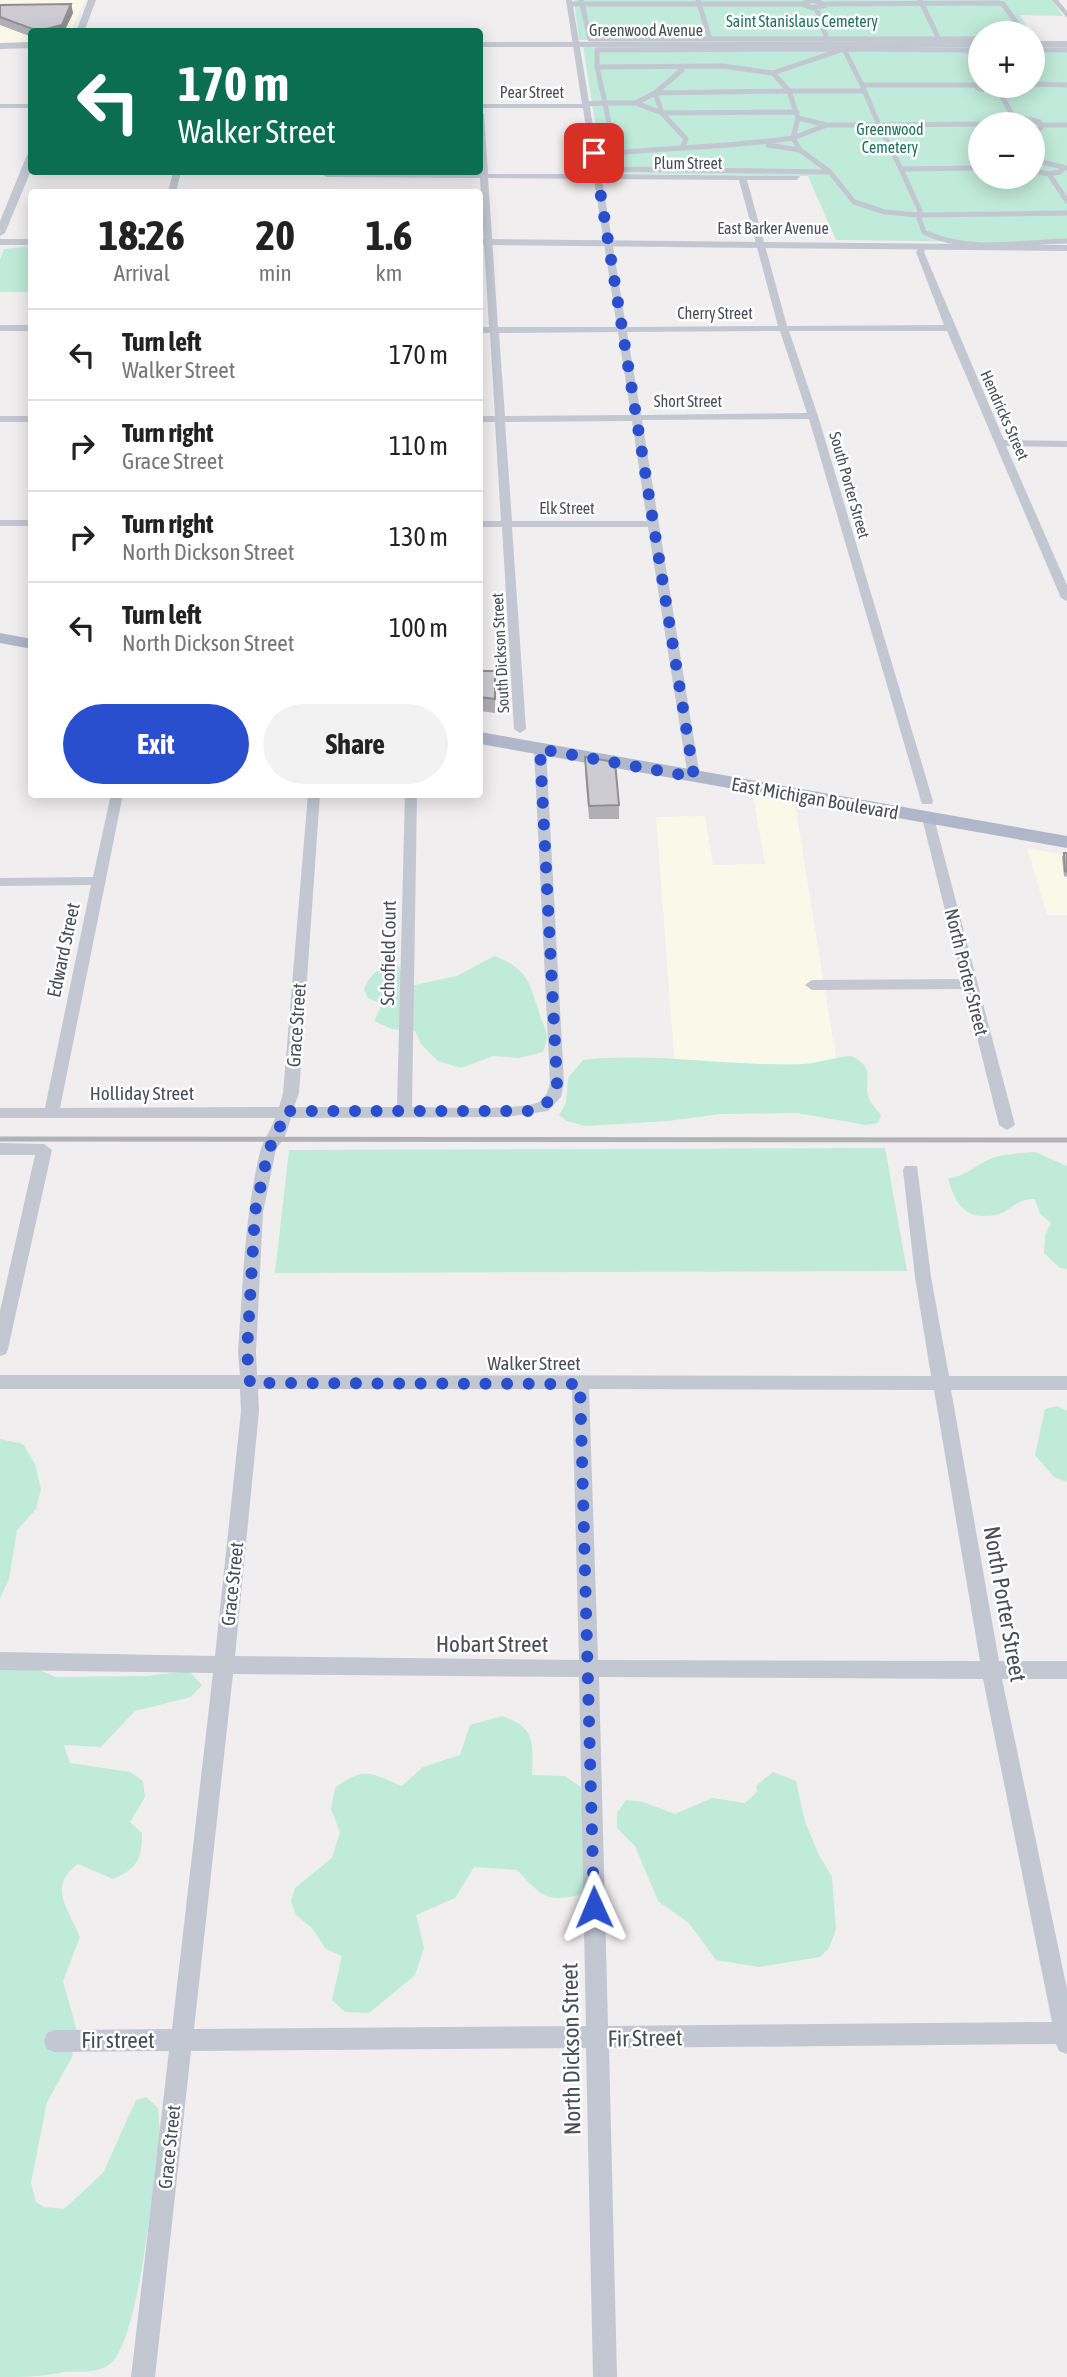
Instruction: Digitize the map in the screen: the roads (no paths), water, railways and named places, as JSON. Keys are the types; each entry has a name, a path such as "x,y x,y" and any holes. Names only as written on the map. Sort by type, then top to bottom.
{"main road":[{"path":"0,638 28,642"},
{"path":"0,653 28,658"},
{"name":"East Michigan Boulevard","path":"483,723 693,768 928,810 1067,842"},
{"name":"East Michigan Boulevard","path":"483,739 540,749 693,768"},
{"name":"East Michigan Boulevard","path":"928,810 1067,825"}],"street":[{"path":"82,28 92,0"},
{"path":"802,4 811,0 826,4 1003,4 1015,21"},
{"path":"1055,0 1066,15"},
{"path":"693,768 569,2 802,4 816,8 826,4"},
{"path":"582,2 590,39 829,42 968,40"},
{"path":"699,2 710,39"},
{"path":"920,2 939,39"},
{"path":"816,8 829,42"},
{"name":"Greenwood Avenue","path":"483,45 829,42 843,47 968,42"},
{"path":"1045,44 1067,44"},
{"path":"0,46 28,46"},
{"path":"597,67 705,66 746,68 773,73 843,47"},
{"path":"843,47 920,211 918,215 928,242 1067,241"},
{"path":"830,173 617,169 597,67 597,50 843,47 968,50"},
{"path":"1045,50 1067,50"},
{"path":"636,103 655,93 680,68"},
{"path":"773,73 789,91 798,115 793,138 800,150 830,173 846,195 860,205 886,212 918,215 1067,213"},
{"path":"655,93 968,83"},
{"path":"1045,84 1067,85"},
{"path":"655,93 662,113 673,128 687,139 715,145"},
{"path":"585,105 636,103 662,113 798,115 827,125 968,124"},
{"name":"Pear Street","path":"483,106 585,105"},
{"path":"0,106 28,106"},
{"path":"615,153 683,146 761,143 793,138 827,125"},
{"path":"1045,125 1067,125"},
{"path":"683,146 687,139"},
{"path":"761,143 800,150"},
{"name":"South Dickson Street","path":"483,151 483,242 493,330 508,524 520,729"},
{"path":"1045,163 1065,168"},
{"path":"0,233 28,165"},
{"path":"901,169 968,168"},
{"path":"1045,173 1060,172 1065,168"},
{"path":"1049,174 1067,201"},
{"name":"Plum Street","path":"327,177 797,178"},
{"name":"South Porter Street","path":"742,177 783,328 813,416 928,810"},
{"name":"East Barker Avenue","path":"483,242 928,242 1067,248"},
{"name":"Hendricks Street","path":"928,242 919,252 1067,598"},
{"path":"0,243 28,243"},
{"path":"0,328 28,328"},
{"name":"Cherry Street","path":"483,330 950,328"},
{"name":"Short Street","path":"483,418 813,416"},
{"path":"0,419 28,419"},
{"path":"1000,443 1067,444"},
{"path":"0,523 28,523"},
{"name":"Elk Street","path":"483,524 655,524"},
{"path":"285,1111 528,1111 543,1107 553,1097 557,1083 540,749"},
{"name":"Edward Street","path":"51,1113 116,798"},
{"name":"Grace Street","path":"143,2377 224,1666 250,1411 247,1352 255,1212 269,1148 276,1139 291,1093 314,798"},
{"name":"Schofield Court","path":"404,1112 411,798"},
{"name":"North Porter Street","path":"928,810 1007,1125"},
{"path":"0,882 99,881"},
{"path":"812,985 970,984"},
{"name":"Holliday Street","path":"0,1113 285,1111"},
{"path":"0,1149 44,1150 0,1349"},
{"name":"North Porter Street","path":"911,1170 923,1277 991,1671 1066,2036"},
{"name":"Walker Street","path":"0,1382 1067,1383"},
{"name":"North Dickson Street","path":"580,1384 605,2377"},
{"name":"Hobart Street","path":"0,1661 589,1670 1067,1670"},
{"name":"Fir Street","path":"180,2041 1066,2036"},
{"name":"Fir street","path":"55,2041 119,2038 180,2041"}],"railway":[{"path":"0,1139 1067,1140"}],"park label":[{"name":"Saint Stanislaus Cemetery","path":"802,21"},
{"name":"Greenwood Cemetery","path":"890,138"}]}
